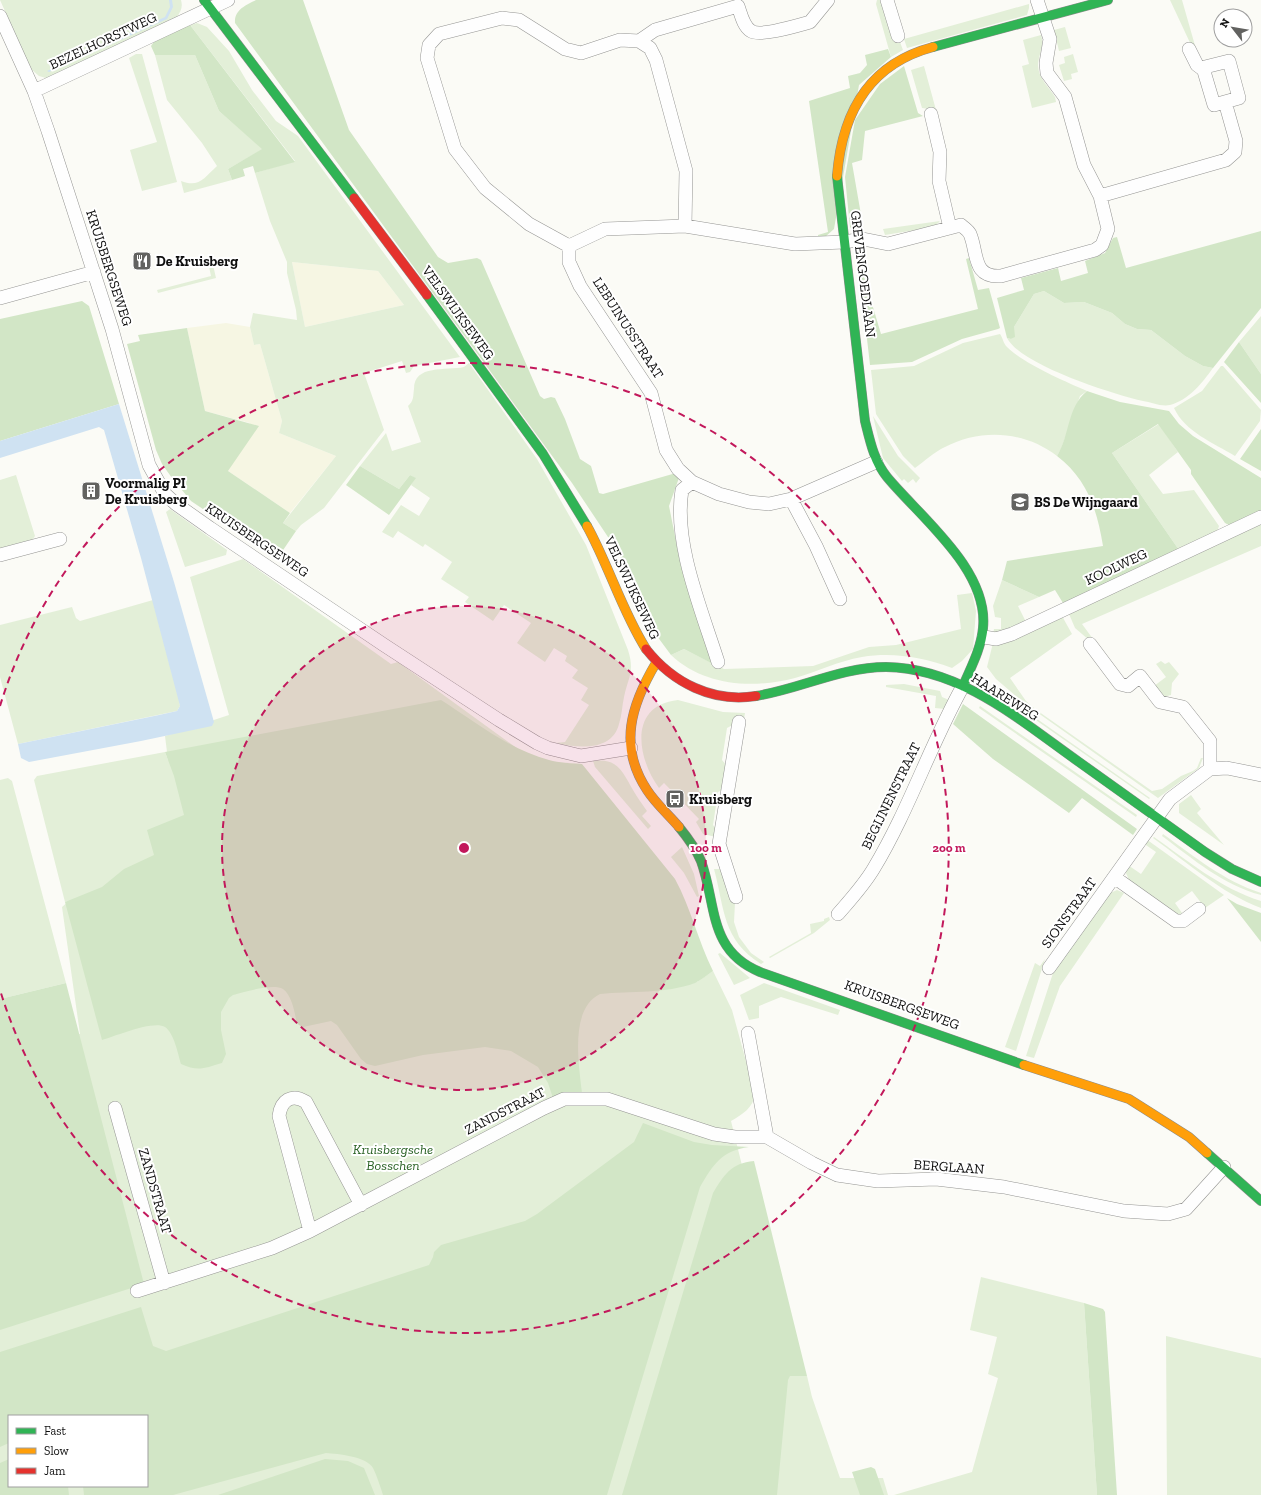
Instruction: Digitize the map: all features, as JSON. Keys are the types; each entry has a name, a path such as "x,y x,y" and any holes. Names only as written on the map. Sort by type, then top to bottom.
{"street":[{"name":"BEZELHORSTWEG","path":"34,91 207,4 228,0"},
{"path":"638,42 655,30 737,3 744,23 751,32 760,33 810,22 828,0"},
{"path":"887,0 898,36"},
{"path":"685,226 686,171 656,60 650,48 638,42 620,40 581,54 565,49 519,20 502,18 439,34 429,45 427,58 455,148 485,188 529,224 569,246 605,229 685,226 795,244 844,242 863,239 888,244 961,225 969,232 978,266 982,272 988,276 1001,276 1095,250 1102,245 1108,229 1100,196 1084,165 1065,97 1048,73 1046,63 1050,40 1037,0"},
{"name":"GREVENGOEDLAAN","path":"963,686 974,666 984,637 985,624 982,603 968,570 882,472 876,462 871,448 865,421 861,368 844,242 838,179 838,156 847,120 868,87 883,71 921,50 1108,0"},
{"name":"VELSWIJKSEWEG","path":"207,4 431,298 551,465 587,526 610,573 640,642 656,664"},
{"name":"KRUISBERGSEWEG","path":"0,16 34,91 112,329 149,465 166,494 176,504 384,645 537,743 548,748 581,756 630,748"},
{"path":"1189,48 1197,65 1203,68 1229,61 1239,98 1214,105 1203,68"},
{"path":"1100,196 1226,160 1235,152 1236,141 1225,102"},
{"path":"931,114 940,152 940,181 950,228"},
{"name":"LEBUINUSSTRAAT","path":"569,246 569,262 580,286 651,393 666,450 678,469 692,482 719,494 749,502 769,504 791,499 876,462"},
{"path":"0,298 94,272"},
{"path":"692,482 682,490 680,503 684,552 718,662"},
{"path":"791,499 816,546 840,599"},
{"name":"KOOLWEG","path":"984,637 996,639 1012,634 1261,517"},
{"path":"0,555 60,538"},
{"path":"1090,644 1120,684 1128,686 1140,676 1160,702 1183,707 1210,741 1210,769 1227,768 1261,775"},
{"name":"KRUISBERGSEWEG","path":"656,664 640,690 634,706 631,723 630,748 633,762 642,783 657,804 683,832 695,850 702,866 716,924 723,941 732,954 754,970 1017,1063 1129,1099 1189,1137 1261,1201"},
{"name":"HAAREWEG","path":"656,664 671,676 688,686 723,698 754,697 776,693 844,672 873,667 911,669 937,675 963,686 1005,711 1232,869 1261,882"},
{"name":"BEGIJNENSTRAAT","path":"838,914 860,889 884,849 945,720 963,686"},
{"path":"736,897 719,844 739,722"},
{"name":"SIONSTRAAT","path":"1049,968 1170,799 1210,769"},
{"path":"702,866 723,858"},
{"name":"SIONSTRAAT","path":"1114,877 1176,921 1183,921 1199,909"},
{"path":"748,1033 767,1137"},
{"path":"310,1231 279,1116 280,1106 284,1102 293,1098 300,1098 306,1102 361,1205"},
{"name":"ZANDSTRAAT","path":"137,1291 272,1248 310,1231 544,1108 564,1099 607,1099 714,1134 735,1137 767,1137"},
{"name":"ZANDSTRAAT","path":"116,1108 164,1283"},
{"name":"BERGLAAN","path":"767,1137 812,1163 837,1175 878,1181 936,1180 1004,1187 1124,1211 1168,1214 1186,1209 1224,1167"}],"green space":[{"path":"0,0 181,0 182,7 177,17 46,78 39,76 31,69"},
{"path":"256,0 303,0 349,130 438,257 448,263 477,258 481,260 540,396 544,399 551,397 555,398 565,419 580,459 591,466 599,493 603,494 676,473 680,475 669,506 681,566 715,665 684,649 671,655 651,628 635,588 618,552 572,483 235,23 236,15 241,8"},
{"path":"877,0 884,0 903,50 891,57 876,4"},
{"path":"1170,0 1182,0 1200,63 1199,62"},
{"path":"1029,4 1027,15 907,48 904,39"},
{"path":"197,23 207,27 229,51 252,90 276,121 298,136 460,357 414,366 410,372 406,373 402,361 364,373 384,430 324,508 301,525 296,531 283,523 336,456 279,433 282,421 260,344 254,345 250,327 253,313 297,320 287,273 287,262 270,221 255,173 295,161 190,25","holes":["292,262 378,271 404,305 305,327"]},
{"path":"190,25 295,162 255,173 253,166 243,169 245,176 232,180 228,169 262,149 219,111 195,55 155,55 151,46 156,39"},
{"path":"1065,27 1071,48 1059,51 1054,30"},
{"path":"1041,35 1042,47 1038,62 1039,71 1042,79 1055,97 1056,102 1032,108 1022,66 1029,64 1023,40"},
{"path":"888,49 891,57 859,85 834,229 825,237 818,237 818,235 828,232 809,101 850,88 848,76 860,73 867,65 865,55"},
{"path":"136,54 142,54 177,182 142,191 130,150 157,142 129,58"},
{"path":"1073,54 1078,72 1071,74 1072,79 1064,81 1059,65 1065,63 1064,57"},
{"path":"155,55 195,55 219,111 263,149 228,169 232,180 184,193 181,181 192,183 201,181 217,166 202,143 167,100"},
{"path":"904,66 918,113 923,116 865,131 862,160 852,163 864,232 856,233 850,227 845,177 855,120 880,84"},
{"path":"924,66 936,110 922,108 911,70"},
{"path":"940,221 934,227 885,235 883,229"},
{"path":"1261,231 1261,308 1213,368 1203,366 1185,356 1151,330 1137,329 1125,324 1112,313 1084,302 1064,303 1044,291 1034,294 1014,327 1015,337 1011,339 1007,338 997,298 1024,290 1021,278 1058,268 1061,281 1088,273 1085,261 1105,253 1113,238 1117,237 1126,268"},
{"path":"211,256 216,278 158,293 157,290 211,276 207,257"},
{"path":"969,258 978,290 989,288 1000,328 962,339 912,362 870,365 860,278 864,277 881,334 978,309 966,259"},
{"path":"292,262 378,271 404,305 305,327"},
{"path":"1044,291 1064,303 1084,302 1112,313 1125,324 1137,329 1151,330 1185,356 1203,366 1213,368 1200,385 1189,395 1177,403 1160,405 1111,392 1048,368 1016,348 1007,338 1011,339 1014,337 1014,327 1034,294"},
{"path":"82,301 89,306 119,404 0,441 0,319"},
{"path":"1261,316 1261,374 1239,342"},
{"path":"226,323 250,327 254,345 260,344 282,421 279,433 336,456 290,513 228,471 250,423 205,411 187,328"},
{"path":"187,328 205,411 259,426 228,471 290,513 283,523 296,531 277,559 191,501 162,464 156,450 127,344 140,341 138,335"},
{"path":"1000,334 1007,347 1023,360 1045,372 1087,391 1080,396 1061,449 1057,456 1031,441 1017,437 988,435 973,437 945,447 915,468 903,456 876,414 871,370 914,366 963,343"},
{"path":"1239,342 1261,374 1261,403 1224,362"},
{"path":"469,363 537,459 586,545 628,650 631,669 620,721 615,733 602,744 583,747 556,743 565,742 589,705 581,700 588,688 572,678 578,670 565,661 567,656 554,648 545,662 517,643 531,623 504,605 493,621 465,602 469,597 441,579 452,562 425,544 423,547 398,531 393,538 382,532 401,505 419,516 430,498 411,485 415,478 410,475 399,489 360,466 386,433 392,451 421,442 408,406 412,400 415,381 419,376 432,370 464,367"},
{"path":"1221,366 1223,366 1261,410 1260,421 1235,456 1201,436 1185,424 1174,408 1202,391"},
{"path":"1087,391 1120,402 1169,411 1179,424 1193,436 1261,478 1261,512 1231,526 1225,523 1191,474 1191,470 1158,424 1112,453 1179,550 1063,603 1055,590 1039,597 1002,580 1007,561 1103,546 1098,520 1089,496 1076,475 1057,456 1072,413 1076,405"},
{"path":"873,416 898,456 920,478 916,483 913,479 908,483 904,479 902,481 883,458"},
{"path":"1159,424 1178,452 1149,475 1163,494 1194,490 1219,526 1217,532 1179,550 1112,453"},
{"path":"1261,429 1261,471 1240,459"},
{"path":"360,466 399,489 410,475 416,478 389,515 346,485"},
{"path":"16,475 35,536 31,542 0,551 0,480"},
{"path":"170,509 227,550 226,555 185,567 166,512"},
{"path":"1261,521 1261,546 1082,624 1093,639 1089,640 1075,628 1069,614"},
{"name":"Kruisbergsche Bosschen","path":"243,559 391,664 398,662 551,773 697,982 713,971 732,1010 755,1094 750,1107 731,1121 794,1376 807,1376 812,1397 840,1478 883,1478 888,1495 0,1495 0,1043 80,1034 62,907 69,901 65,902 34,780 37,776 165,752 168,760 165,736 229,715 190,577"},
{"path":"1002,580 1039,597 1018,606 1026,622 993,635 994,629 1001,629 1001,618 995,617 993,606"},
{"path":"972,593 976,611 973,649 962,661 952,668 919,658 885,655 862,657 844,661 795,678 746,684 713,679 684,665 671,655 684,649 724,669 813,666 869,647 896,645 961,629 957,595"},
{"path":"153,600 179,698 180,706 177,711 18,744 0,677 0,625 72,607 76,618 80,621"},
{"path":"1062,616 1072,634 1010,678 1026,701 1035,709 1152,791 1162,789 1181,776 1193,771 1197,768 1201,758 1203,758 1199,768 1158,798 1024,703 996,679 987,667 993,643"},
{"path":"1161,661 1165,664 1169,662 1179,674 1172,683 1171,695 1164,697 1154,686 1166,677 1156,664"},
{"path":"904,684 940,691 942,697 949,700 945,709 935,708 936,696 886,687 886,685"},
{"path":"993,684 1010,696 1020,707 1150,798 1149,799 990,688"},
{"path":"441,700 493,734 520,749 553,761 582,764 675,879 686,901 713,971 695,983 684,987 660,991 600,994 590,1001 584,1012 578,1039 582,1093 553,1098 548,1083 538,1067 511,1051 485,1047 423,1055 375,1066 367,1064 361,1059 337,1025 331,1021 303,1027 297,1024 293,1005 289,996 283,989 278,987 266,987 233,995 229,998 221,1012 221,1030 226,1054 222,1063 197,1069 181,1064 171,1034 165,1027 159,1025 143,1027 102,1040 65,902 102,887 124,869 154,855 147,830 184,815 174,776 165,752"},
{"path":"678,700 723,712 745,713 744,719 727,728 722,760 727,766 724,789 718,792 713,825 717,830 716,837 703,834 696,822 699,819 664,783 659,788 651,776 642,748 644,722 651,712 662,704"},
{"path":"963,704 1137,829 1133,835 1082,798 1069,813 993,759 953,724"},
{"path":"980,706 1137,815 1136,817 979,708"},
{"path":"593,761 608,761 623,772 647,811 642,816 651,826 648,829 595,767"},
{"path":"8,778 12,781 66,983 0,999 0,780"},
{"path":"1191,795 1201,809 1197,813 1224,845 1179,813 1179,804"},
{"path":"1163,834 1198,860 1222,875 1247,888 1261,893 1261,895 1247,891 1221,878 1162,836"},
{"path":"1154,837 1218,881 1246,896 1261,901 1261,908 1246,902 1218,886 1153,838"},
{"path":"1146,839 1224,895 1205,908 1192,891 1175,903 1182,913 1179,915 1129,880 1126,873 1128,865 1141,874 1156,852 1143,843"},
{"path":"682,847 694,874 699,896 697,897 684,873 671,857"},
{"path":"714,869 721,869 735,903 734,922 739,937 751,953 764,962 761,964 748,954 732,934 723,910"},
{"path":"1117,890 1124,893 1060,986 1034,1058 1026,1056 1053,973 1108,894"},
{"path":"1227,898 1237,904 1261,913 1261,942"},
{"path":"829,917 830,920 814,933 770,958 769,957 811,933 810,924 824,921 824,919"},
{"path":"720,953 750,978 734,985 718,954"},
{"path":"1045,959 1016,1051 1005,1047 1035,963 1040,966"},
{"path":"66,983 144,1284 0,1330 0,999"},
{"path":"764,983 840,1010 838,1015 781,997 759,1006 759,1018 749,1020 740,995"},
{"path":"643,1123 694,1142 712,1145 749,1147 731,1152 719,1160 709,1172 700,1187 607,1495 383,1495 373,1468 369,1464 351,1456 326,1453 173,1495 84,1495 83,1487 148,1487 148,1415 8,1415 8,1443 0,1447 0,1352 141,1307 153,1346 166,1351 429,1265 434,1252 441,1245 525,1221 537,1214 634,1142"},
{"path":"754,1161 807,1376 790,1376 788,1380 777,1495 622,1495 713,1193 725,1175 734,1167 739,1164"},
{"path":"981,1277 1084,1303 1097,1495 894,1495 972,1472 998,1378 988,1374 997,1337 970,1330"},
{"path":"1084,1303 1103,1309 1105,1312 1117,1495 1097,1495"},
{"path":"1166,1336 1261,1358 1261,1495 1167,1495"},
{"path":"8,1459 8,1487 68,1487 69,1495 0,1495 0,1463"},
{"path":"325,1459 348,1461 364,1468 375,1495 218,1495"},
{"path":"871,1467 875,1469 884,1495 860,1495 852,1472"}],"water":[{"path":"169,0 172,0 173,7 167,19 49,72 47,71 165,17 170,7"},
{"path":"119,404 174,582 214,722 212,726 29,762 21,758 18,744 177,711 180,706 141,558 104,430 99,427 0,458 0,441"}],"traffic: fast":[{"path":"204,0 354,198"},
{"path":"933,47 1108,0"},
{"path":"837,176 865,421 873,450 887,477 950,546 964,566 975,586 982,607 982,636 975,658 963,686"},
{"path":"427,295 543,454 587,526"},
{"path":"756,696 789,689 837,674 869,668 886,667 913,670 940,676 965,687 1012,714 1205,852 1232,869 1261,882"},
{"path":"679,827 692,844 701,861 717,925 723,939 731,952 743,963 760,972 1024,1065"},
{"path":"1207,1153 1261,1201"}],"traffic: slow":[{"path":"837,176 845,132 853,112 863,94 876,79 892,65 911,55 933,47"},
{"path":"587,526 637,634 646,649"},
{"path":"656,663 640,694 631,726 633,758 638,774 647,790 658,805 679,827"},
{"path":"1024,1065 1129,1099 1189,1137 1207,1153"}],"traffic: jam":[{"path":"354,198 427,295"},
{"path":"646,649 669,672 681,681 695,688 724,696 756,696"}],"place":[{"name":"De Kruisberg","path":"142,261"},
{"name":"Voormalig PI De Kruisberg","path":"91,491"},
{"name":"BS De Wijngaard","path":"1020,502"},
{"name":"Kruisberg","path":"675,799"}]}
